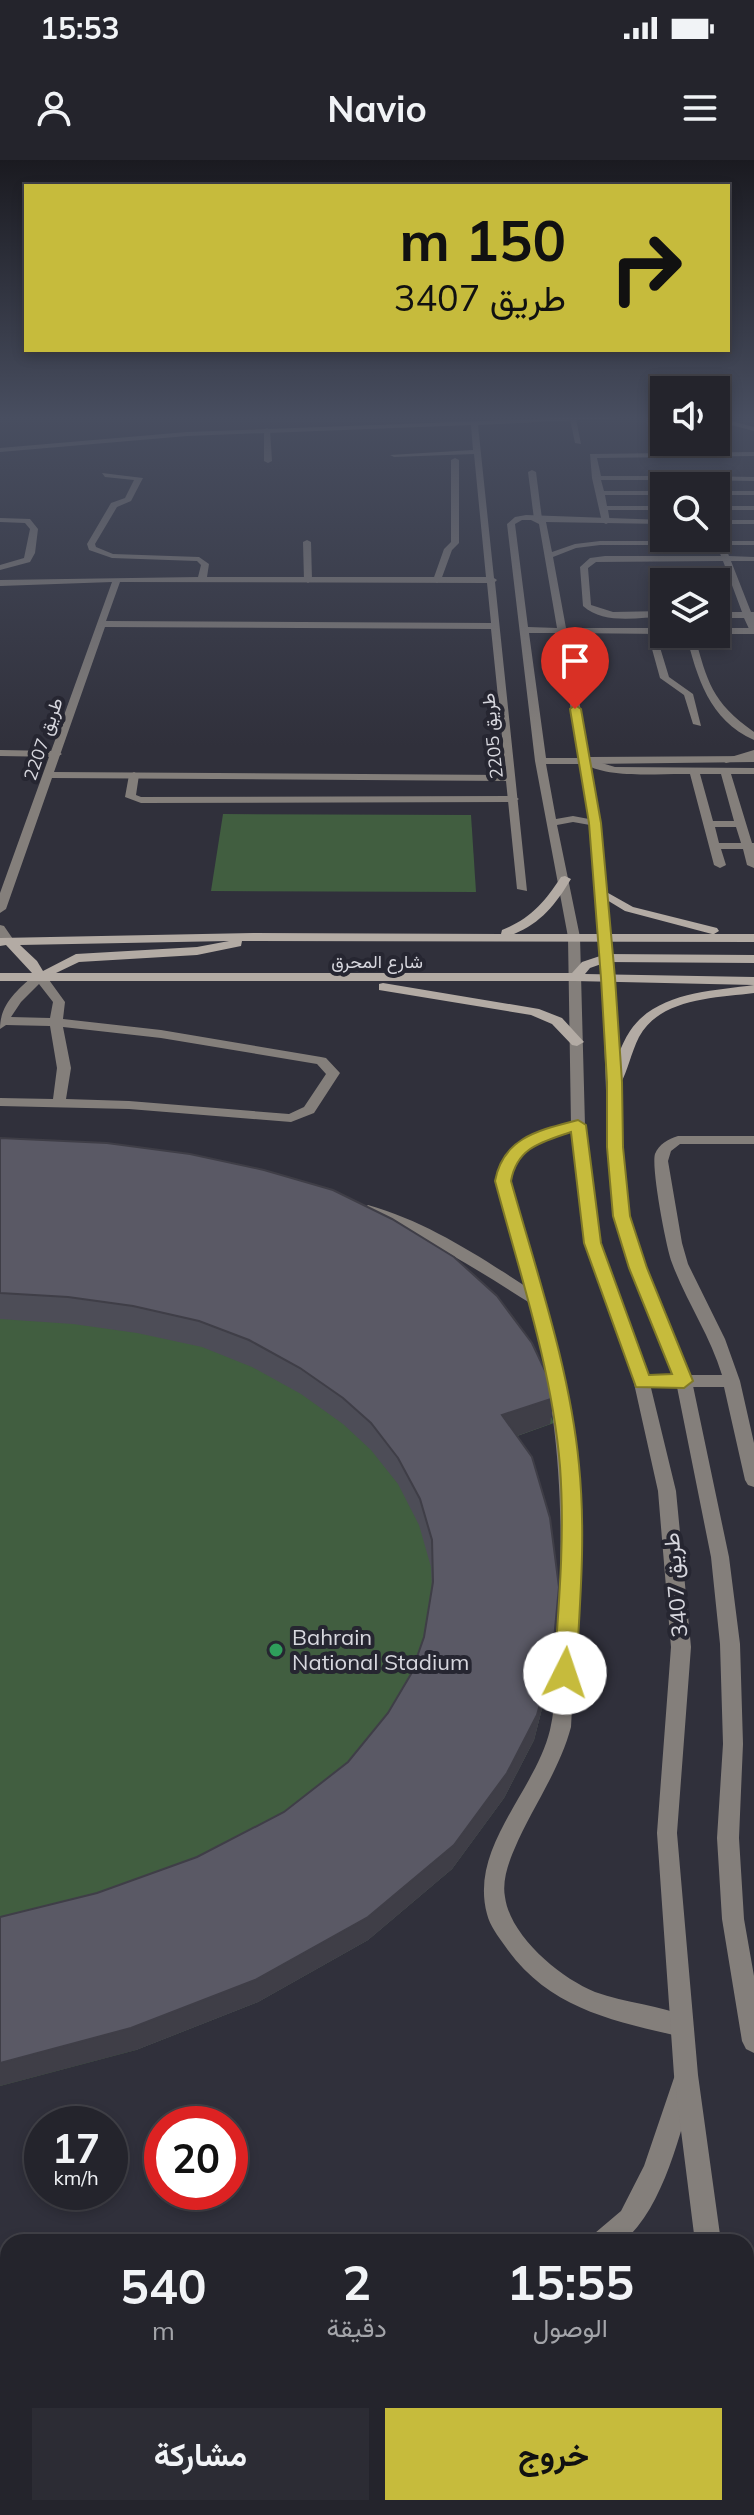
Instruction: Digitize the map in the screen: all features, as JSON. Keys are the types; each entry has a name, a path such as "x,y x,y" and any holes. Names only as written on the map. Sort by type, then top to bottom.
{"main road":[{"path":"494,937 524,926 540,916 565,879"},
{"path":"601,892 629,909 748,938"},
{"path":"4,942 33,964 40,976 76,958 216,949 253,937"},
{"name":"شارع المحرق","path":"4,942 253,937 748,938"},
{"path":"575,977 586,965 606,958 754,959"},
{"name":"شارع المحرق","path":"0,977 575,977 754,981"},
{"path":"326,979 509,1005 557,1021 577,1042"},
{"path":"615,1082 632,1038 651,1015 685,1001 754,989"}],"street":[{"path":"0,568 27,560 31,553 32,527"},
{"path":"103,527 92,548 112,556 199,559 205,564 202,579"},
{"path":"437,580 448,549 455,543 455,527"},
{"name":"طريق 2205","path":"487,527 523,889"},
{"name":"طريق 3407","path":"511,527 540,761 574,937 578,1125 593,1243 642,1382 667,1491 681,1647 667,1833 686,2075 707,2234"},
{"name":"طريق 3407","path":"544,527 595,823 615,1082 615,1147 621,1216 638,1268 684,1381 720,1557 730,1644 733,1919 754,2041"},
{"path":"607,527 611,542"},
{"path":"307,542 308,580"},
{"path":"548,556 575,546 650,542"},
{"path":"730,543 754,543"},
{"path":"723,552 751,615 754,631 730,631"},
{"path":"650,614 607,614 591,610 587,606 584,567 589,562 605,558 754,559"},
{"path":"0,583 117,579 493,580"},
{"name":"طريق 2207","path":"0,909 117,579"},
{"path":"730,615 751,615"},
{"path":"102,624 497,626"},
{"path":"524,630 650,631"},
{"path":"656,648 665,678 688,694 698,724"},
{"path":"694,648 712,703 721,714 754,737"},
{"path":"0,753 57,754"},
{"path":"725,765 754,753"},
{"path":"585,761 615,770 694,771 754,759"},
{"path":"540,761 725,765 754,771"},
{"path":"725,765 741,824 751,846 753,865"},
{"path":"694,771 720,865"},
{"path":"49,775 512,778"},
{"path":"134,775 130,797 141,800 514,799"},
{"path":"700,791 731,791"},
{"path":"550,823 573,819 595,823"},
{"path":"709,824 741,824"},
{"path":"715,846 751,846"},
{"path":"0,929 4,942"},
{"path":"1,1022 16,1000 40,976 59,1002 56,1022 64,1068 59,1103"},
{"path":"0,1102 175,1108 291,1118 309,1110 333,1073 321,1061 192,1040 56,1022 1,1022"},
{"path":"578,1125 526,1142 511,1157 503,1172 562,1410 573,1546 563,1704 554,1753 501,1853 494,1873 493,1896 499,1918 530,1964 549,1980 593,2005 682,2026"},
{"path":"754,1140 678,1140 667,1145 661,1161 668,1216 680,1264 717,1339 732,1381 754,1480"},
{"path":"357,1207 399,1220 466,1254 536,1300"},
{"path":"642,1382 732,1381"},
{"path":"613,2234 630,2220 655,2171 686,2075"}],"green space":[{"path":"223,814 471,815 476,892 211,891"},
{"name":"Bahrain National Stadium","path":"0,1165 530,1369 554,1423 500,1442 556,1614 548,1685 534,1740 504,1798 452,1869 368,1940 258,2002 136,2050 0,2086"}],"building":[{"path":"0,1138 107,1143 190,1154 264,1170 333,1190 392,1219 454,1257 497,1296 532,1343 551,1383 554,1398 502,1415 532,1457 550,1518 559,1587 552,1660 537,1715 507,1773 454,1845 368,1917 255,1980 131,2028 0,2063 0,1917 97,1893 197,1857 284,1812 348,1762 388,1713 411,1674 424,1637 433,1582 432,1540 420,1499 398,1458 371,1423 343,1398 300,1368 249,1340 199,1321 133,1306 68,1297 0,1293"}],"place":[{"name":"Bahrain National Stadium","path":"276,1650"}],"route":[{"path":"565,1673 573,1546 569,1463 552,1360 503,1181 506,1164 526,1142 578,1125 593,1243 642,1382 684,1381 638,1268 621,1216 615,1147 615,1082 595,823 575,709"}]}
